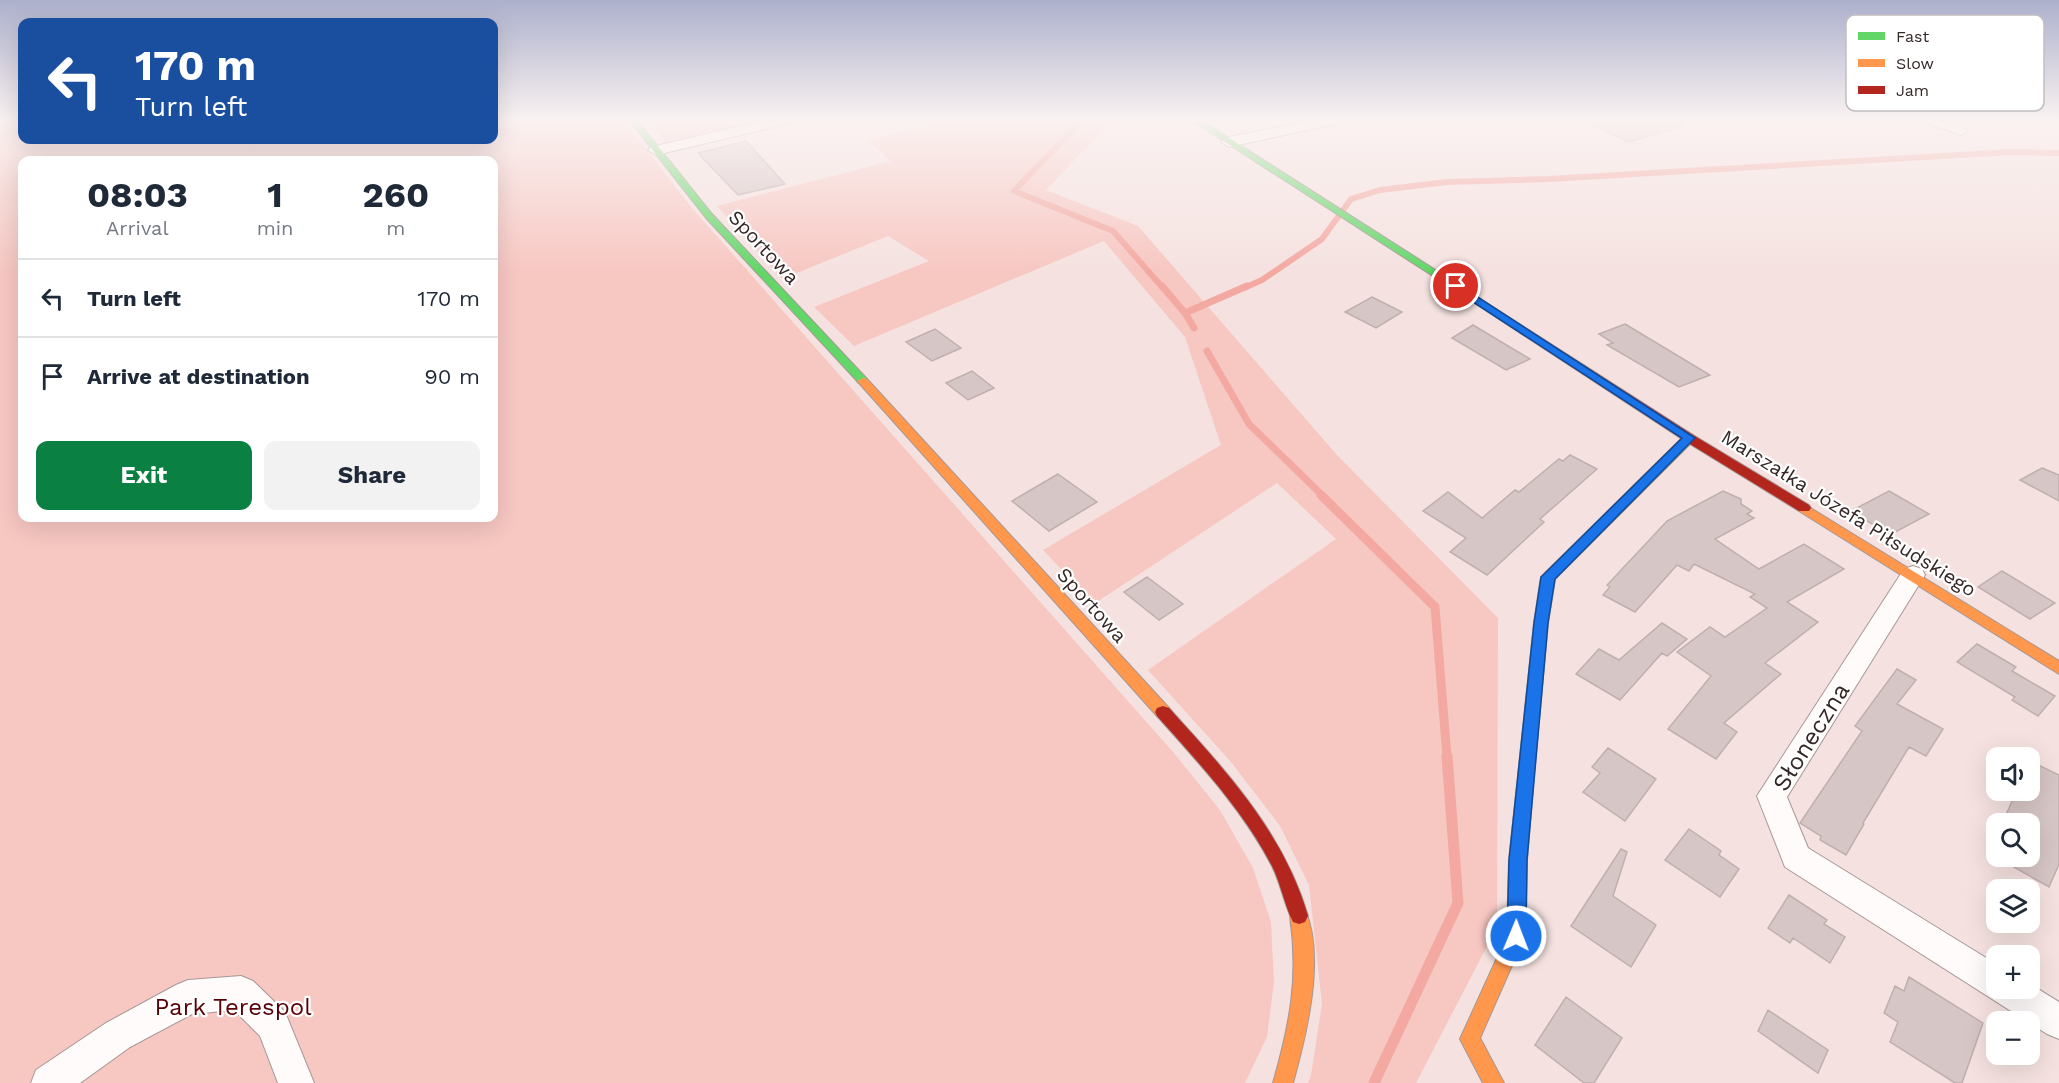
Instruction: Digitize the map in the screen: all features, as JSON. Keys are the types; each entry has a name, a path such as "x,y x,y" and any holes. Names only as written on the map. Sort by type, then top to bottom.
{"street":[{"name":"Sportowa","path":"672,171 709,216 888,408 1206,760 1238,798 1264,835 1286,874 1300,917 1306,959 1305,1005 1296,1047 1283,1083"},
{"name":"Marszałka Józefa Piłsudskiego","path":"1274,171 1689,438 1913,574 2059,668"},
{"path":"1494,1083 1470,1039 1516,936 1518,860 1541,623 1548,577 1689,438"},
{"name":"Słoneczna","path":"1913,574 1772,795 1796,857 1986,977"},
{"path":"50,1083 118,1035 188,997 241,993 273,1024 296,1083"},
{"path":"2023,999 2059,1022"}],"green space":[{"name":"Park Terespol","path":"0,171 18,171 18,522 498,522 498,171 663,171 692,208 1173,752 1220,810 1253,868 1271,922 1274,982 1267,1037 1245,1083 0,1083"},
{"path":"854,171 1065,171 1046,190 1138,226 1337,455 1498,618 1497,927 1416,1083 1308,1083 1322,1004 1309,885 1280,826 1231,762 1148,670 1336,539 1277,483 1094,604 1043,550 1221,445 1185,337 1104,241 854,346 814,307 929,261 888,236 782,279 717,206"}],"building":[{"path":"715,171 773,171 785,184 738,195"},
{"path":"1372,297 1402,312 1376,328 1345,312"},
{"path":"1625,324 1710,375 1679,387 1607,345 1613,343 1599,334"},
{"path":"1473,325 1530,359 1506,370 1452,338"},
{"path":"935,329 961,348 932,361 906,342"},
{"path":"972,371 994,388 968,400 946,383"},
{"path":"1570,455 1597,469 1540,519 1544,522 1487,575 1450,552 1466,538 1423,511 1448,492 1482,518 1515,490 1519,492 1559,459 1563,461"},
{"path":"2042,468 2059,475 2059,501 2020,480"},
{"path":"1058,474 1097,502 1049,531 1012,501"},
{"path":"1723,491 1741,499 1741,504 1752,511 1747,514 1754,518 1715,539 1759,569 1804,544 1844,569 1787,602 1818,622 1765,663 1781,674 1724,723 1737,732 1716,759 1668,729 1711,676 1677,652 1710,627 1725,637 1767,608 1750,597 1755,594 1694,564 1689,571 1677,565 1635,612 1603,595 1610,587 1607,585 1667,521"},
{"path":"1889,491 1929,514 1890,535 1851,511"},
{"path":"2002,571 2055,603 2030,619 1978,587"},
{"path":"1147,577 1183,604 1159,620 1124,592"},
{"path":"1662,623 1687,639 1667,656 1662,653 1620,700 1576,674 1599,649 1619,660"},
{"path":"1977,644 2016,667 2012,671 2055,696 2038,716 2012,700 2015,697 1957,662"},
{"path":"1897,669 1916,680 1897,704 1943,729 1926,756 1909,747 1846,855 1820,840 1821,836 1800,823 1862,731 1855,726"},
{"path":"1608,748 1656,779 1625,821 1583,792 1600,773 1592,767"},
{"path":"2040,766 2059,775 2059,864 2049,887 2040,882 2040,879 2035,879 2014,867 2040,867 2040,813 2007,813 2012,801 2040,801"},
{"path":"1689,829 1721,851 1719,855 1739,869 1720,897 1665,860"},
{"path":"1621,849 1627,852 1613,896 1656,925 1631,967 1571,926"},
{"path":"1789,895 1827,920 1824,924 1845,937 1830,963 1793,938 1790,943 1768,928"},
{"path":"1909,977 1983,1023 1962,1083 1955,1083 1890,1042 1898,1022 1884,1013 1895,986 1904,991"},
{"path":"1566,997 1622,1038 1594,1083 1584,1083 1535,1045"},
{"path":"1768,1010 1828,1050 1818,1073 1758,1031"}],"waterway":[{"path":"1034,171 1014,191 1113,231 1163,288"},
{"path":"1244,288 1262,280 1322,239 1351,199 1380,190 1447,182 1694,171"},
{"path":"1162,286 1185,313"},
{"path":"1185,313 1247,286"},
{"path":"1185,313 1194,328"},
{"path":"1207,351 1249,424 1323,496"},
{"path":"1321,495 1435,607 1447,757"},
{"path":"1374,1083 1458,903 1447,756"}],"traffic: fast":[{"path":"673,171 709,216 863,381"},
{"path":"1274,171 1468,294"},
{"path":"1525,785 1541,623 1548,577 1689,438"}],"traffic: slow":[{"path":"863,381 1163,712"},
{"path":"1804,508 2059,668"},
{"path":"1494,1083 1470,1039 1516,936 1518,860 1525,785"},
{"path":"1283,1083 1295,1040 1304,981 1299,916"}],"traffic: jam":[{"path":"1468,294 1689,438 1804,508"},
{"path":"1163,712 1203,756 1244,807 1279,861 1291,888 1299,916"}],"route":[{"path":"1456,286 1689,438 1548,577 1541,623 1518,860 1516,936"}]}
